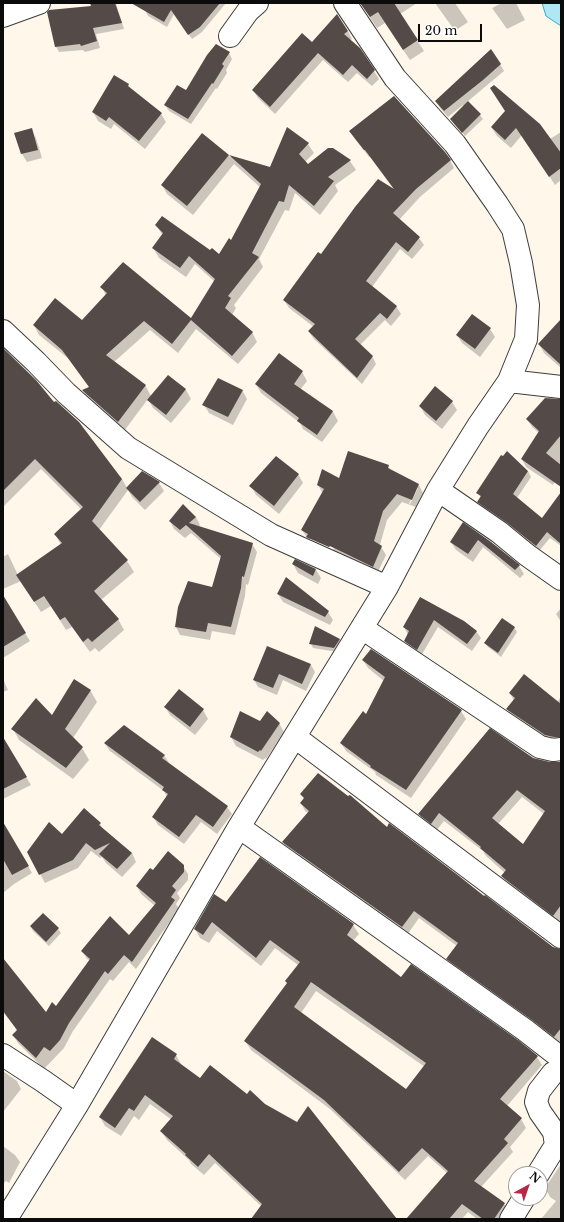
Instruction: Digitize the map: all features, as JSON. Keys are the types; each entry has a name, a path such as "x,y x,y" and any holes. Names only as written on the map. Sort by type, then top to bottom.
{"street":[{"path":"3,16 39,3"},
{"path":"230,36 248,11 257,3"},
{"path":"6,1219 77,1105 239,827 387,587 438,490 478,426 509,381 526,339 528,305 521,263 512,229 493,197 455,144 395,78 345,3"},
{"path":"3,331 66,393 128,448 271,535 387,587"},
{"path":"509,381 561,387"},
{"path":"438,490 499,532 527,555 561,579"},
{"path":"362,628 540,747 553,750 561,749"},
{"path":"295,737 561,938"},
{"path":"239,827 519,1026 561,1058"},
{"path":"3,1055 77,1105"},
{"path":"543,1166 556,1144 554,1132 540,1112 536,1102 539,1091 553,1073 561,1070"},
{"path":"511,1219 519,1206"}],"water":[{"path":"542,3 561,3 561,26 546,16"}],"building":[{"path":"90,3 115,3 122,23 93,28 97,41 81,46 80,44 55,47 47,12 49,10 91,6"},
{"path":"131,3 220,3 200,27 188,35 171,10 164,22"},
{"path":"360,3 394,3 418,40 403,50 378,12 370,17"},
{"path":"337,14 348,31 344,34 360,48 375,70 367,79 352,65 343,75 318,53 270,107 252,90 302,33 312,42"},
{"path":"216,44 230,52 222,64 224,66 213,84 212,83 188,119 164,105 177,85 186,90 207,55"},
{"path":"491,49 501,64 444,111 435,101"},
{"path":"114,75 129,84 128,86 162,113 139,141 109,117 106,121 92,112"},
{"path":"494,85 540,124 561,153 561,168 549,177 516,128 505,140 491,127 505,111 490,88"},
{"path":"394,96 451,160 416,189 393,213 420,237 408,252 396,242 366,281 397,306 387,319 380,313 355,339 373,356 357,378 308,331 315,324 283,300 318,252 321,254 355,207 378,179 394,189 349,131"},
{"path":"468,101 481,114 462,133 450,119"},
{"path":"287,127 309,143 299,154 308,164 328,148 333,148 351,160 328,177 334,181 314,206 289,185 284,202 279,201 252,253 259,257 228,296 231,298 225,308 253,332 232,356 191,320 172,344 144,321 106,355 146,385 118,422 82,390 89,387 62,350 33,325 55,298 82,320 107,293 100,287 123,262 191,318 215,279 189,256 180,268 152,248 163,233 155,225 162,216 210,250 212,248 219,254 229,238 231,240 261,184 229,155 270,167"},
{"path":"32,128 38,150 21,154 14,133"},
{"path":"202,133 229,155 187,206 161,185"},
{"path":"472,314 491,328 475,349 456,335"},
{"path":"561,319 561,365 538,344"},
{"path":"3,348 36,380 54,402 56,401 79,422 122,479 92,521 128,560 94,591 119,619 92,642 88,638 83,642 65,617 60,620 44,596 34,602 16,575 62,543 54,534 83,507 35,459 3,491"},
{"path":"279,353 303,371 294,384 333,411 317,435 297,421 299,418 255,384"},
{"path":"168,375 186,389 166,415 147,400"},
{"path":"218,378 243,390 228,417 202,405"},
{"path":"435,386 453,401 436,421 419,406"},
{"path":"545,398 561,399 561,435 546,453 561,465 561,487 521,459 539,431 526,419"},
{"path":"348,451 389,465 388,468 419,484 412,500 397,494 383,511 374,541 382,546 373,567 330,546 329,547 306,537 308,534 301,530 324,489 317,485 322,469 339,478"},
{"path":"507,451 528,471 513,494 542,518 561,492 561,544 547,532 536,546 506,522 477,502 481,496 476,493 501,455 503,456"},
{"path":"276,456 299,474 274,506 249,486"},
{"path":"142,471 160,482 140,502 126,488"},
{"path":"183,504 196,517 189,523 253,543 244,577 242,576 241,588 231,627 208,623 206,632 175,627 178,607 188,581 212,587 221,556 186,525 180,530 169,521"},
{"path":"463,522 520,565 515,570 478,540 468,554 450,542"},
{"path":"295,559 316,569 313,576 292,564"},
{"path":"286,577 329,611 325,617 277,594"},
{"path":"3,595 26,633 3,647"},
{"path":"420,597 464,621 477,631 467,644 434,620 417,650 404,641 409,631 403,627"},
{"path":"502,618 515,627 498,653 484,643"},
{"path":"315,626 340,639 334,648 309,644"},
{"path":"267,646 311,664 302,684 279,674 273,688 253,680"},
{"path":"371,649 462,710 406,790 370,767 371,766 340,743 363,711 366,714 385,677 362,660"},
{"path":"524,674 561,704 561,737 545,735 506,709 515,698 509,693"},
{"path":"74,679 91,690 65,729 83,747 66,768 11,729 36,698 52,715"},
{"path":"179,689 204,709 190,727 164,707"},
{"path":"240,711 260,721 267,711 280,723 261,751 260,750 258,752 230,737"},
{"path":"124,725 165,755 162,758 228,806 213,827 196,815 179,837 152,817 168,794 162,790 164,787 104,743"},
{"path":"490,728 533,758 550,762 561,762 561,905 553,916 501,876 506,870 480,848 481,847 439,813 431,824 418,814","holes":["517,790 545,811 523,844 492,818"]},
{"path":"3,737 27,777 3,789"},
{"path":"318,773 348,796 350,795 387,827 389,823 553,947 561,949 561,1028 554,1037 446,959 458,943 414,911 402,927 282,842 309,811 300,803 304,798 300,794"},
{"path":"84,808 101,823 99,825 132,853 117,869 99,854 110,843 95,850 86,843 73,860 39,875 27,852 49,822 62,834"},
{"path":"3,822 29,866 12,875 3,859"},
{"path":"168,851 184,865 184,872 172,886 176,890 171,897 175,900 132,962 124,955 108,974 105,971 69,1023 60,1040 50,1051 44,1047 36,1058 12,1035 17,1030 3,1011 3,958 46,1012 52,1002 56,1006 90,959 81,951 110,916 129,935 156,903 136,886 150,868 153,870"},
{"path":"260,857 354,924 347,935 401,977 411,964 518,1040 538,1056 500,1099 522,1118 504,1139 508,1143 474,1181 505,1203 494,1219 483,1219 462,1204 449,1219 406,1219 448,1171 422,1148 399,1172 324,1100 244,1041 287,983 285,981 300,962 270,940 256,958 212,922 203,935 194,929 214,894 226,902","holes":["311,982 426,1063 406,1089 294,1007"]},
{"path":"43,913 59,928 46,942 30,926"},
{"path":"152,1037 177,1054 174,1059 200,1078 210,1065 247,1094 250,1090 265,1104 297,1122 308,1106 397,1219 251,1219 262,1204 209,1154 198,1167 185,1155 186,1154 160,1131 173,1116 145,1095 134,1111 129,1108 115,1128 99,1117"}]}
